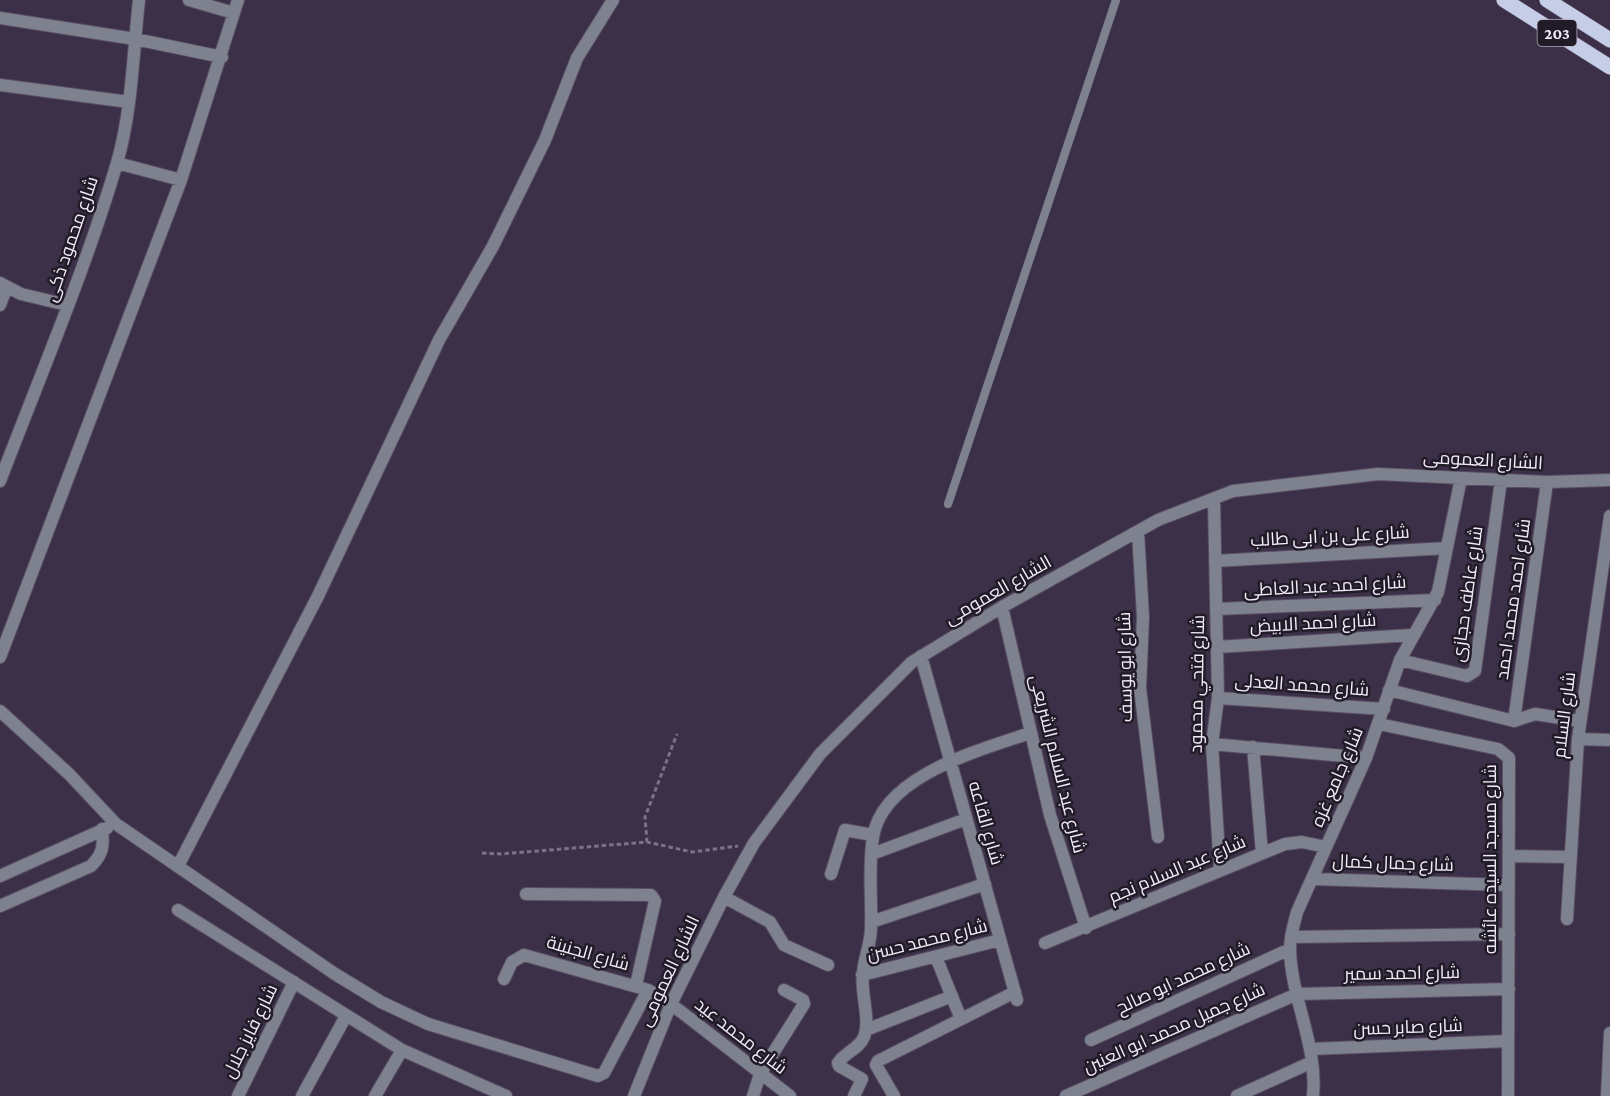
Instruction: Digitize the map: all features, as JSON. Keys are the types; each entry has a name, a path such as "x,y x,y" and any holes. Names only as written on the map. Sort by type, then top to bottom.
{"main road":[{"name":"203","path":"1504,0 1610,67"},
{"name":"203","path":"1547,0 1610,40"}],"street":[{"name":"شارع محمود ذكى","path":"0,481 67,305 117,163 129,102 139,0"},
{"path":"189,0 234,13"},
{"path":"0,657 181,180 222,57 238,0"},
{"path":"178,866 318,596 439,340 493,246 530,172 577,58 613,0"},
{"path":"0,18 135,39 222,57"},
{"path":"0,85 129,102"},
{"path":"117,163 181,180"},
{"path":"0,305 3,286 67,305"},
{"name":"الشارع العمومى","path":"634,1096 671,1004 724,897 754,843 820,754 912,662 921,656 1002,607 1158,520 1233,491 1350,476 1408,474 1547,482 1610,480"},
{"name":"شارع جامع غزه","path":"1313,1096 1311,1055 1297,994 1290,943 1297,912 1366,758 1400,660 1412,635 1435,600 1461,478"},
{"name":"شارع عاطف حجازى","path":"1400,660 1467,676 1475,671 1501,480"},
{"name":"شارع احمد محمد احمد","path":"1514,721 1547,482"},
{"name":"شارع فتحي محمود","path":"1214,500 1218,698 1212,744 1220,869"},
{"name":"شارع السلام","path":"1567,919 1580,721 1610,516"},
{"name":"شارع ابو يوسف","path":"1138,532 1143,617 1141,698 1158,837"},
{"name":"شارع على بن ابى طالب","path":"1215,561 1447,548"},
{"name":"شارع احمد عبد العاطى","path":"1216,609 1435,600"},
{"name":"شارع عبد السلام الشريعى","path":"1002,607 1057,842 1086,928"},
{"name":"شارع احمد الابيض","path":"1217,647 1412,635"},
{"name":"شارع القاعه","path":"921,656 1016,996 961,1019"},
{"path":"1389,690 1514,721 1535,714 1580,721"},
{"name":"شارع محمد العدلى","path":"1218,698 1383,708"},
{"path":"0,711 62,767 116,824 335,974 381,1002 428,1024 593,1075 603,1073 648,990"},
{"name":"شارع مسجد السيده عائشه","path":"1379,724 1498,749 1509,758 1508,1096"},
{"path":"854,1096 862,1079 839,1066 838,1063 861,1041 866,1030 862,975 870,922 873,835 880,817 890,801 905,788 950,760 1030,733"},
{"path":"1578,740 1610,740"},
{"path":"1212,744 1366,758"},
{"path":"1253,747 1262,853"},
{"path":"872,854 966,819"},
{"path":"0,876 116,824"},
{"path":"0,907 91,866 100,856 104,844 102,830"},
{"path":"831,874 845,830 873,835"},
{"name":"شارع عبد السلام نجم","path":"1045,943 1086,928 1262,853 1294,843 1326,846"},
{"path":"1509,856 1571,857"},
{"name":"شارع جمال كمال","path":"1312,879 1508,885"},
{"path":"870,922 984,884"},
{"path":"526,894 651,895 655,901 636,985"},
{"path":"724,897 765,918 784,945 828,965"},
{"path":"178,910 402,1050 506,1096"},
{"name":"شارع محمد ابو صالح","path":"1091,1040 1290,943 1509,933"},
{"name":"شارع محمد حسن","path":"862,975 1000,940"},
{"name":"شارع الجنينة","path":"504,980 512,962 524,955 636,985 671,1004"},
{"path":"894,1096 876,1065 878,1060 961,1019 936,957"},
{"name":"شارع فايز جلال","path":"238,1096 294,982"},
{"name":"شارع احمد سمير","path":"1297,994 1509,989"},
{"path":"753,1096 760,1074 804,1004 803,1000 784,990"},
{"name":"شارع جميل محمد ابو العنين","path":"1066,1096 1297,994"},
{"path":"866,1030 952,996"},
{"name":"شارع محمد عيد","path":"671,1004 789,1096"},
{"path":"302,1096 346,1016"},
{"path":"1607,1096 1610,1033"},
{"name":"شارع صابر حسن","path":"1311,1055 1508,1041"},
{"path":"375,1096 402,1050"},
{"path":"1236,1096 1311,1055"}],"lane":[{"path":"948,504 1116,0"}],"path":[{"path":"647,842 645,817 677,734"},
{"path":"482,853 501,854 647,842 692,852 754,843"}]}
